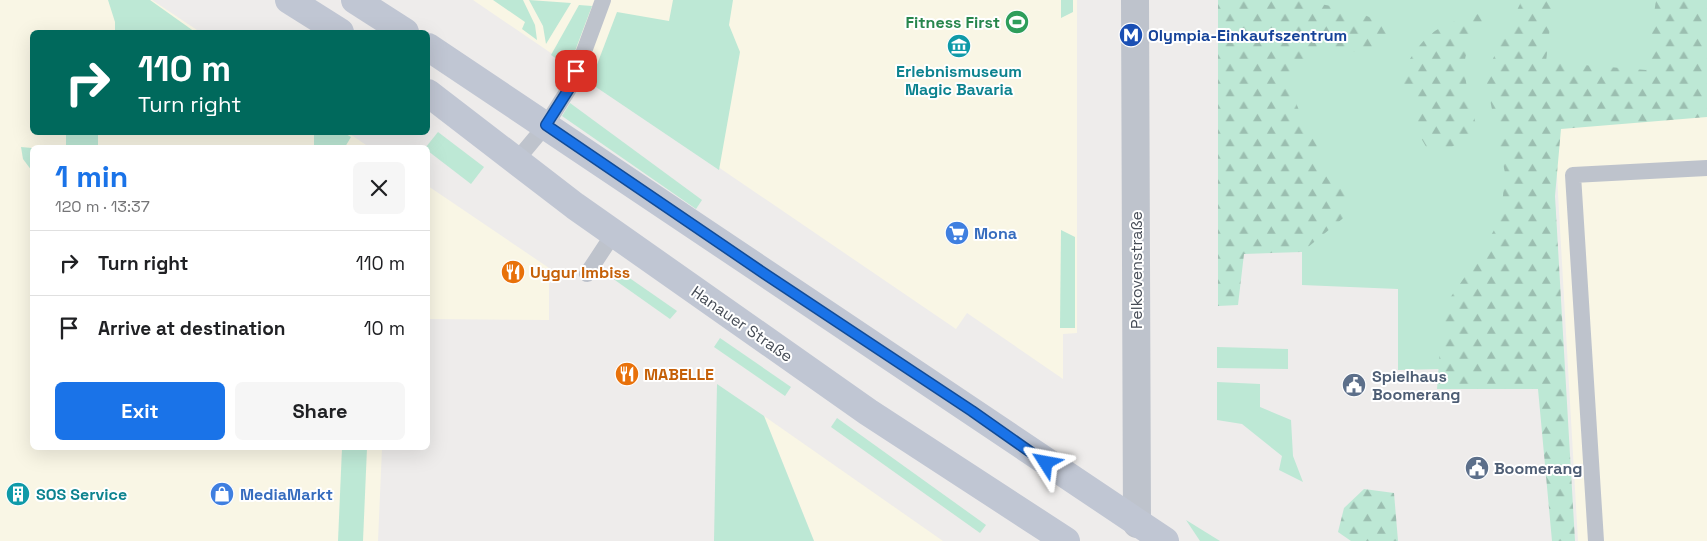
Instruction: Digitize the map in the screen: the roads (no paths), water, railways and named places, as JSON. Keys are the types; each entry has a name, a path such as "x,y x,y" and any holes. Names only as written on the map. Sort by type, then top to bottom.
{"main road":[{"path":"289,0 337,30"},
{"path":"355,0 402,30"},
{"path":"430,48 546,125 1137,532 1165,541"},
{"name":"Hanauer Straße","path":"430,95 614,233 868,412 1066,541"}],"street":[{"name":"Pelkovenstraße","path":"1135,0 1137,532"}],"lane":[{"path":"516,161 546,125 572,84 604,0"},
{"path":"1596,541 1573,175 1707,168"},
{"path":"587,274 614,233"}],"place":[{"name":"Fitness First","path":"1017,22"},
{"name":"Olympia-Einkaufszentrum","path":"1131,35"},
{"name":"Erlebnismuseum Magic Bavaria","path":"959,46"},
{"name":"Mona","path":"957,233"},
{"name":"Uygur Imbiss","path":"513,272"},
{"name":"MABELLE","path":"627,374"},
{"name":"Spielhaus Boomerang","path":"1354,385"},
{"name":"Boomerang","path":"1477,468"},
{"name":"SOS Service","path":"18,494"},
{"name":"MediaMarkt","path":"222,494"}]}
